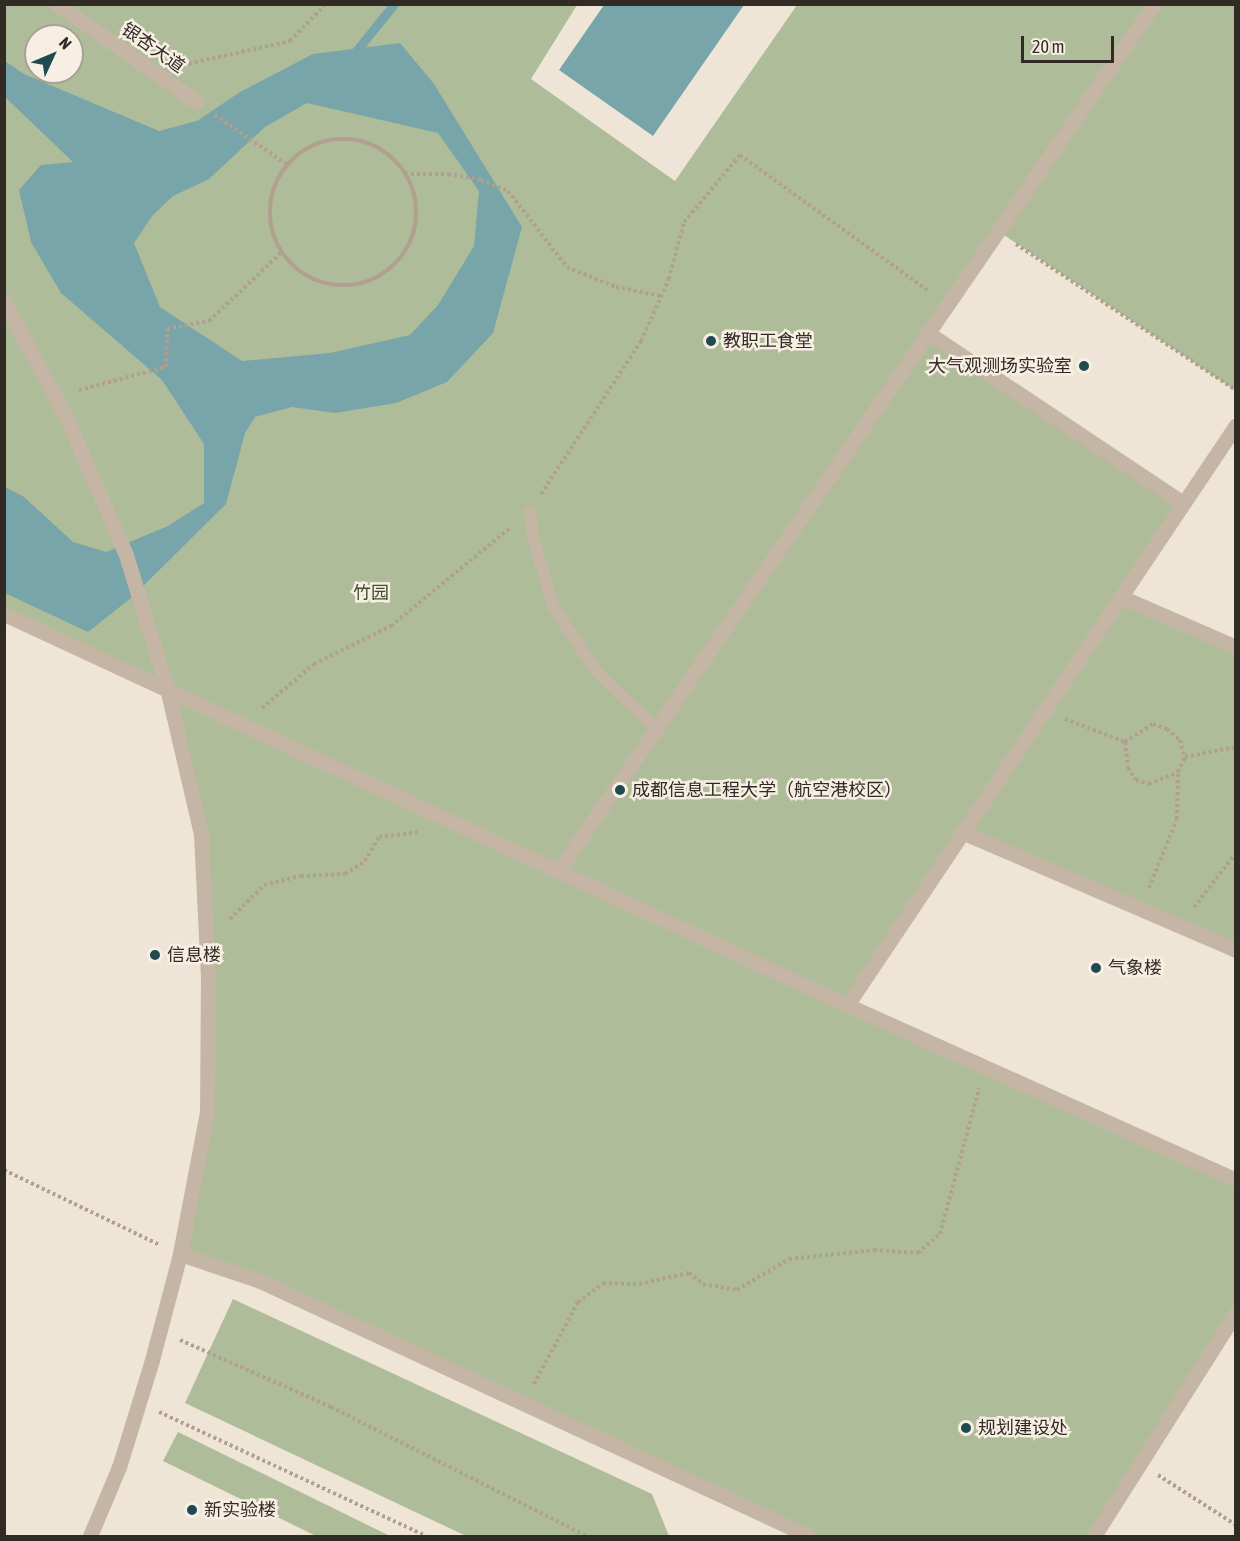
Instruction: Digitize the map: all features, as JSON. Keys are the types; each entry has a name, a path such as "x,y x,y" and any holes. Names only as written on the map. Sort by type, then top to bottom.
{"street":[{"name":"银杏大道","path":"57,4 197,102"},
{"path":"559,870 1154,4"},
{"path":"4,301 56,399 117,532 167,688 201,834 206,943 207,1112 180,1254 159,1332 139,1403 90,1536"},
{"path":"928,333 1183,503"},
{"path":"847,1005 1236,425"},
{"path":"1121,597 1236,647"},
{"path":"8,615 847,1005 1236,1180"},
{"path":"962,832 1236,950"},
{"path":"180,1254 260,1281 809,1536"},
{"path":"1094,1536 1236,1312"}],"lane":[{"path":"530,511 553,606 595,670 656,729"}],"path":[{"path":"156,74 201,58 290,41 327,4"},
{"path":"197,102 286,164"},
{"path":"329,139 355,139 379,147 399,163 412,185 417,210 413,235 401,257 384,273 363,283 340,285 317,280 297,269 282,252 272,231 270,207 275,185 286,164 305,148 329,139"},
{"path":"243,723 314,664 391,626 530,511 600,407 641,340 661,296 684,222 740,155 948,304"},
{"path":"405,174 459,176 508,191 567,267 616,287 661,296"},
{"path":"998,231 1236,390"},
{"path":"56,399 96,383 143,375 166,367 167,329 209,321 282,252"},
{"path":"1045,709 1125,742"},
{"path":"1125,742 1153,724 1167,729 1180,740 1185,757 1178,772 1178,819 1141,909"},
{"path":"1125,742 1125,757 1136,780 1157,782 1178,772"},
{"path":"1185,757 1236,747"},
{"path":"206,943 264,885 301,876 345,874 365,861 379,837 454,822"},
{"path":"1179,926 1236,853"},
{"path":"523,1403 578,1302 603,1283 639,1284 689,1273 703,1284 737,1290 789,1259 874,1250 918,1253 940,1234 985,1067"},
{"path":"4,1170 180,1254"},
{"path":"159,1332 331,1407 586,1536"},
{"path":"139,1403 426,1536"},
{"path":"1140,1464 1236,1525"}],"green space":[{"name":"成都信息工程大学（航空港校区）","path":"5,5 577,5 531,79 675,181 797,5 1235,5 1235,390 998,231 928,333 1183,503 1121,596 1235,647 1235,950 962,832 848,1002 1235,1180 1235,1312 1094,1536 809,1536 260,1281 180,1254 207,1112 201,834 167,688 5,614"},
{"path":"233,1299 652,1494 669,1536 466,1536 185,1403"},
{"path":"178,1432 390,1536 316,1536 163,1461"}],"water":[{"path":"604,5 744,5 653,136 559,70"},
{"path":"400,43 434,84 522,227 493,333 447,382 396,403 335,413 292,407 255,417 245,433 226,504 131,598 88,632 5,593 5,487 24,497 73,542 106,552 168,526 204,503 204,444 162,380 61,293 31,242 19,190 41,165 73,162 5,97 5,61 24,74 24,84 48,84 159,131 197,121 240,92 313,54","holes":["307,103 438,133 479,191 474,246 438,305 410,335 330,353 242,361 160,307 134,243 152,216 173,196 209,179 265,127"]}],"waterway":[{"path":"352,56 394,4"}],"place":[{"name":"教职工食堂","path":"711,341"},
{"name":"大气观测场实验室","path":"1084,366"},
{"name":"成都信息工程大学（航空港校区）","path":"620,790"},
{"name":"信息楼","path":"155,955"},
{"name":"气象楼","path":"1096,968"},
{"name":"规划建设处","path":"966,1428"},
{"name":"新实验楼","path":"192,1510"}],"park label":[{"name":"竹园","path":"371,593"}]}
